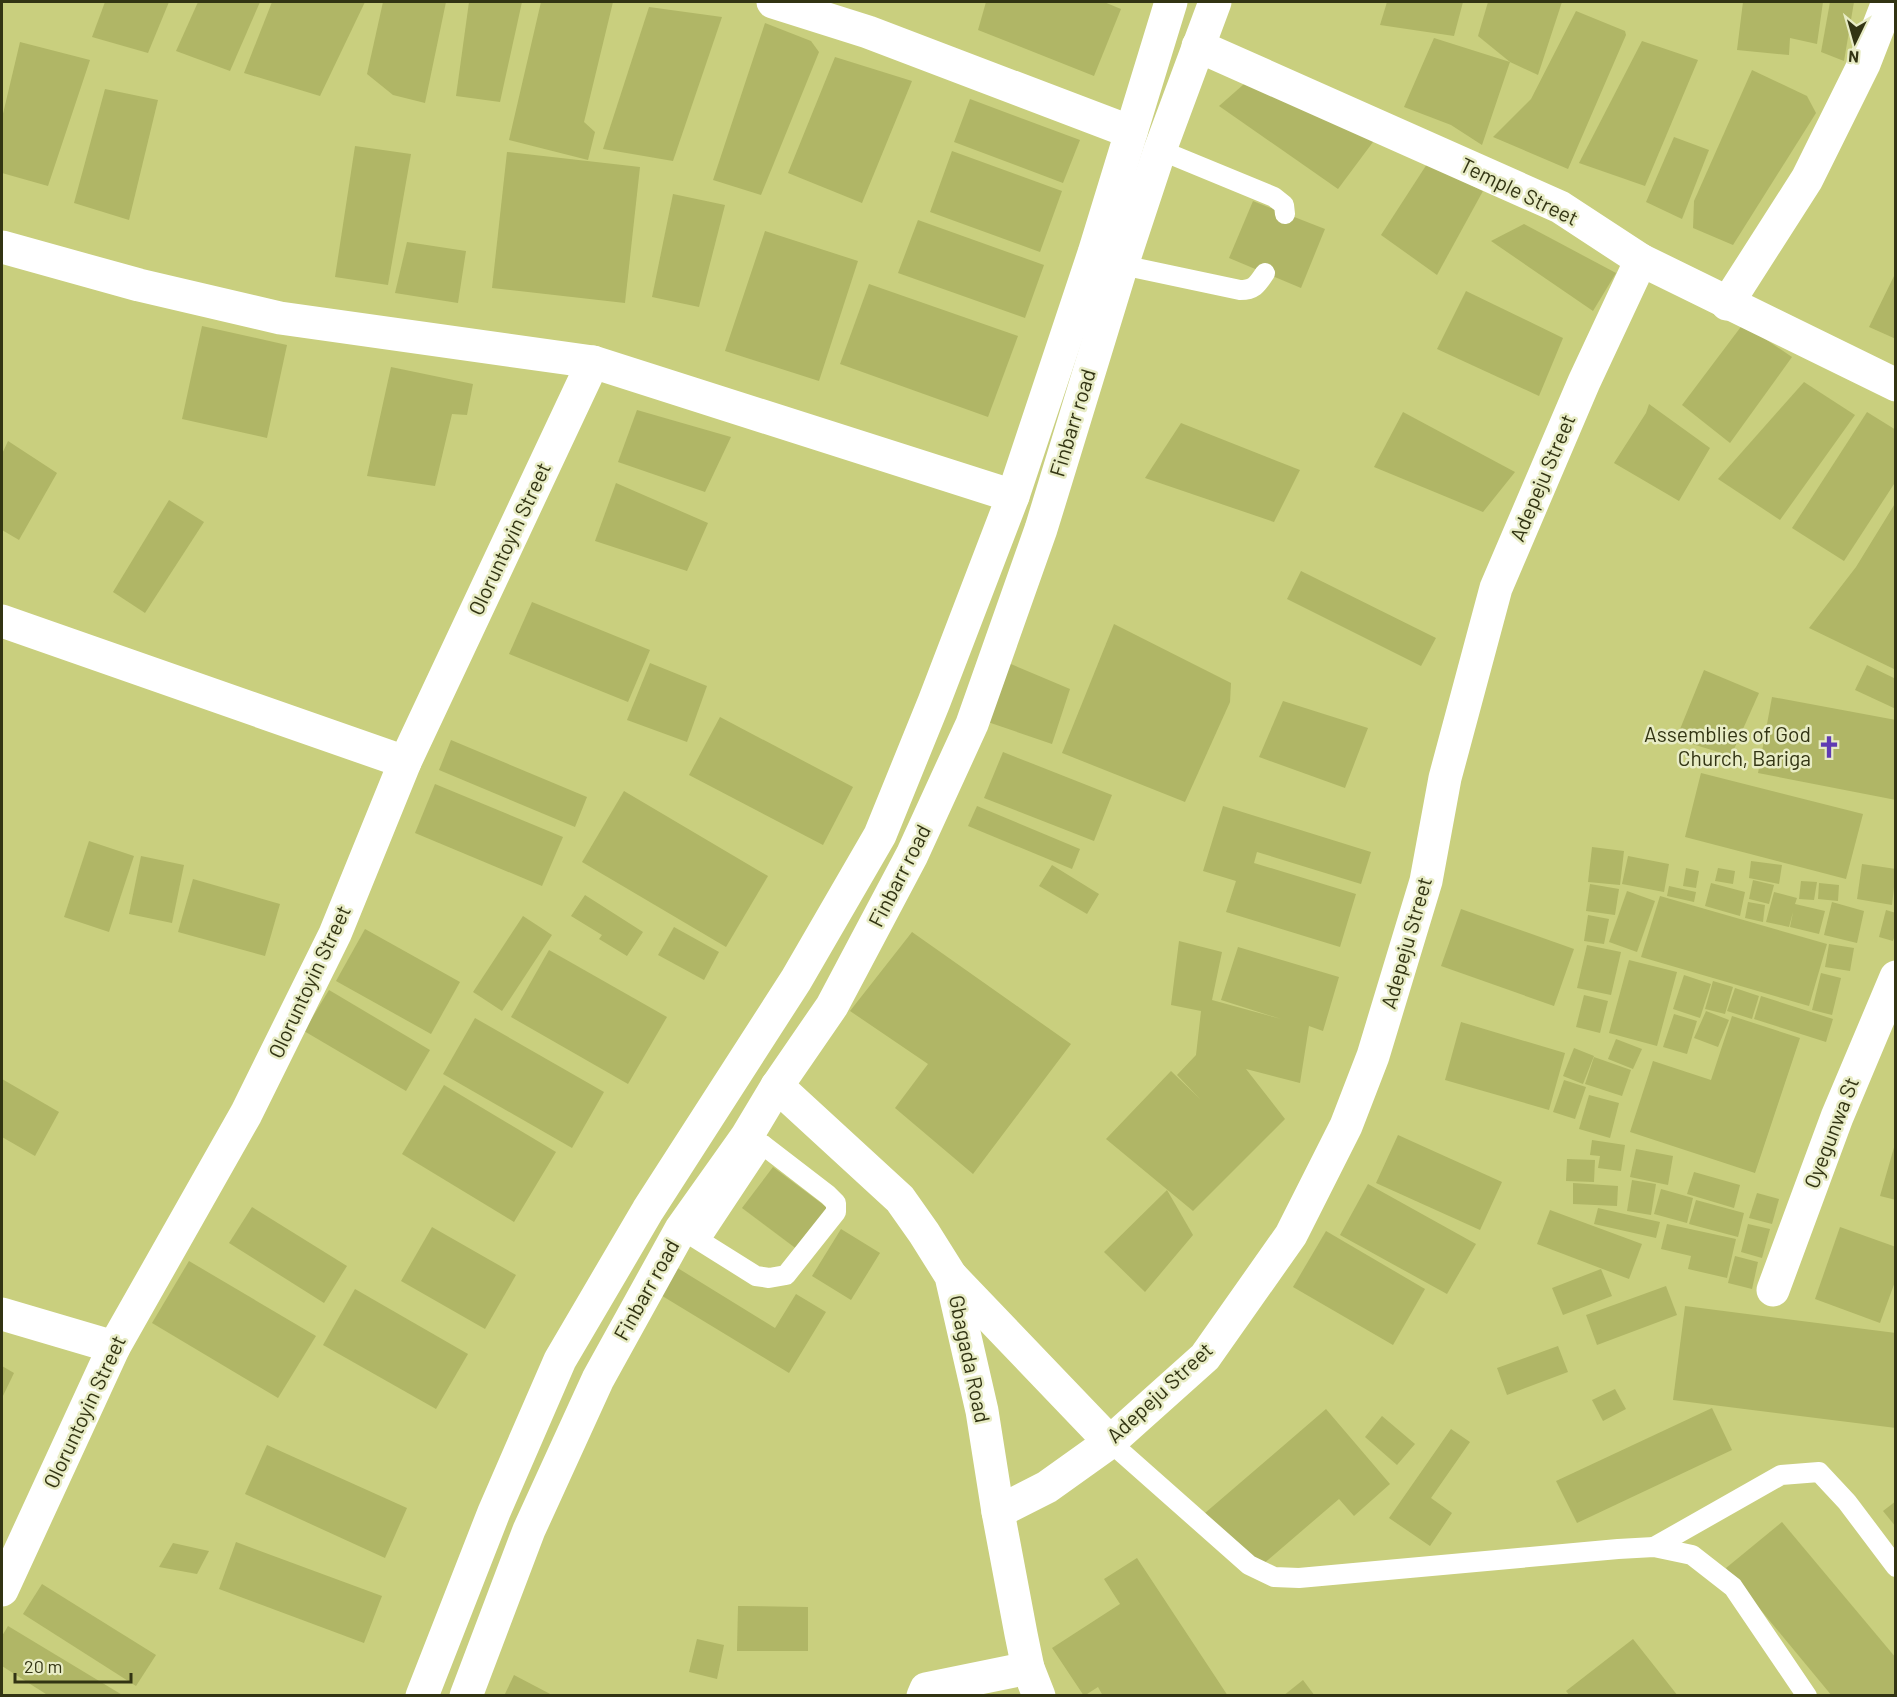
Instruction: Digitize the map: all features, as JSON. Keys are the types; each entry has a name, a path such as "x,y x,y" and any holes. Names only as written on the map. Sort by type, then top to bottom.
{"street":[{"path":"773,2 868,32 1131,132"},
{"name":"Finbarr road","path":"422,1695 494,1512 560,1360 648,1210 796,980 880,835 1014,496 1094,253 1162,25 1171,2"},
{"name":"Finbarr road","path":"466,1695 529,1530 598,1379 690,1234 755,1140 777,1086 838,996 912,855 972,724 1041,529 1122,265 1160,150 1215,2"},
{"path":"1727,304 1807,179 1864,64 1888,2"},
{"name":"Temple Street","path":"1198,46 1560,207 1641,260 1896,385"},
{"path":"2,247 140,285 280,318 593,362 1014,496"},
{"name":"Adepeju Street","path":"998,1512 1047,1487 1110,1442 1205,1357 1291,1235 1346,1126 1373,1056 1426,881 1444,778 1496,588 1584,382 1641,260"},
{"name":"Oloruntoyin Street","path":"2,1590 114,1347 246,1114 335,934 405,762 593,362"},
{"path":"2,621 405,762"},
{"name":"Oyegunwa St","path":"1773,1290 1837,1117 1896,977"},
{"name":"Gbagada Road","path":"777,1086 900,1199 951,1276 982,1411 998,1512 1034,1682"},
{"path":"951,1276 1110,1442"},
{"path":"2,1314 114,1347"},
{"path":"923,1695 926,1689 1034,1682"}],"lane":[{"path":"1160,150 1274,197 1284,205 1285,214"},
{"path":"1122,265 1240,290 1250,290 1257,286 1265,273"},
{"path":"690,1234 756,1276 778,1278 786,1275 836,1212 836,1203 828,1195 755,1140"},
{"path":"1110,1442 1249,1565 1274,1577 1299,1578 1654,1547 1692,1555 1733,1587 1807,1695"},
{"path":"1654,1547 1781,1475 1819,1472 1847,1502 1896,1567"}],"building":[{"path":"105,2 169,2 148,53 92,37"},
{"path":"198,2 260,2 230,71 176,51"},
{"path":"272,2 365,2 320,96 244,73"},
{"path":"383,2 446,2 425,103 393,95 367,74"},
{"path":"469,2 522,2 500,102 456,96"},
{"path":"541,2 613,2 584,122 595,132 588,160 509,140"},
{"path":"986,2 1104,2 1121,9 1094,76 978,30"},
{"path":"1387,2 1463,2 1454,36 1380,25"},
{"path":"1488,2 1562,2 1538,75 1510,62 1478,36"},
{"path":"1743,2 1823,2 1817,44 1790,38 1789,55 1737,50"},
{"path":"1830,2 1854,2 1844,61 1821,52"},
{"path":"649,7 722,17 673,161 603,149"},
{"path":"1576,11 1625,31 1626,35 1568,169 1493,137 1531,99"},
{"path":"765,23 811,41 819,52 761,195 713,180"},
{"path":"1434,38 1510,62 1482,145 1451,125 1404,107"},
{"path":"1642,41 1698,60 1645,186 1579,163"},
{"path":"20,42 90,60 48,186 2,173 2,118"},
{"path":"835,57 912,81 862,203 788,173"},
{"path":"1752,70 1807,96 1816,113 1733,245 1693,228 1694,201"},
{"path":"1252,77 1376,138 1338,189 1219,106"},
{"path":"105,89 158,100 129,220 74,203"},
{"path":"970,99 1080,140 1063,183 954,142"},
{"path":"1674,137 1709,150 1682,219 1646,202"},
{"path":"355,146 411,154 388,285 335,277"},
{"path":"952,151 1062,191 1040,252 930,212"},
{"path":"507,152 640,167 625,303 492,288"},
{"path":"1427,164 1483,191 1437,275 1381,235"},
{"path":"673,194 725,205 699,307 652,297"},
{"path":"1253,201 1325,229 1301,288 1229,258"},
{"path":"918,220 1044,265 1025,318 898,273"},
{"path":"1524,224 1616,273 1593,311 1491,241"},
{"path":"765,231 858,261 819,381 725,351"},
{"path":"407,242 466,251 458,303 395,293"},
{"path":"1896,272 1896,339 1869,327"},
{"path":"869,284 1018,336 988,417 840,364"},
{"path":"1466,291 1563,338 1539,396 1437,349"},
{"path":"1743,324 1792,357 1730,443 1682,405"},
{"path":"202,326 287,345 267,438 182,419"},
{"path":"391,367 473,384 467,415 452,414 435,486 367,476"},
{"path":"1804,382 1855,415 1780,520 1718,479"},
{"path":"1649,404 1710,448 1679,501 1614,463 1646,413"},
{"path":"637,410 731,437 705,492 618,462"},
{"path":"1403,412 1515,472 1483,512 1374,467"},
{"path":"1867,412 1896,430 1896,481 1844,561 1792,528"},
{"path":"1181,423 1300,470 1274,522 1145,478"},
{"path":"8,441 57,473 19,540 2,530 2,454"},
{"path":"616,483 708,523 687,571 595,541"},
{"path":"169,500 204,522 145,613 113,592"},
{"path":"1896,502 1896,670 1809,628 1856,567"},
{"path":"1301,571 1436,638 1421,666 1287,599"},
{"path":"532,602 650,650 628,702 509,654"},
{"path":"1114,624 1231,683 1230,702 1185,802 1062,753"},
{"path":"999,659 1070,689 1052,744 976,718"},
{"path":"650,663 707,686 687,742 627,720"},
{"path":"1867,665 1896,679 1896,709 1855,690"},
{"path":"1704,670 1759,693 1731,756 1676,739"},
{"name":"Assemblies of God Church, Bariga","path":"1772,697 1896,720 1896,800 1758,773"},
{"path":"1283,701 1368,728 1345,788 1259,757"},
{"path":"720,717 853,787 823,845 689,775"},
{"path":"451,740 587,797 575,827 439,770"},
{"path":"1003,752 1112,795 1094,841 984,798"},
{"path":"1701,773 1863,814 1846,879 1685,837"},
{"path":"435,784 563,837 542,886 415,833"},
{"path":"624,791 768,876 726,947 582,862"},
{"path":"977,806 1080,849 1072,869 968,826"},
{"path":"1223,806 1371,852 1361,884 1257,852 1254,863 1356,894 1340,947 1226,912 1236,881 1203,871"},
{"path":"89,841 134,856 109,932 64,917"},
{"path":"1592,847 1624,851 1620,885 1588,882"},
{"path":"141,856 184,865 172,923 129,914"},
{"path":"1628,856 1669,864 1664,892 1622,884"},
{"path":"1751,861 1782,865 1779,884 1749,878"},
{"path":"1862,864 1896,869 1892,905 1857,899"},
{"path":"1052,865 1099,894 1087,914 1039,886"},
{"path":"1686,868 1699,871 1696,888 1683,886"},
{"path":"1718,868 1735,871 1733,884 1715,881"},
{"path":"193,879 280,904 265,956 178,932"},
{"path":"1753,880 1774,885 1769,904 1749,899"},
{"path":"1801,881 1817,882 1814,900 1799,899"},
{"path":"1711,883 1745,892 1740,916 1705,906"},
{"path":"1819,883 1839,885 1838,901 1818,899"},
{"path":"1590,884 1619,889 1615,915 1586,911"},
{"path":"1669,886 1696,892 1694,902 1667,896"},
{"path":"1627,891 1655,901 1637,952 1609,942"},
{"path":"1774,892 1797,898 1795,904 1825,911 1819,934 1790,927 1793,912 1789,927 1766,922"},
{"path":"585,895 643,932 627,956 599,939 602,935 571,916"},
{"path":"1660,896 1827,944 1809,1006 1641,957"},
{"path":"1748,902 1765,905 1763,922 1745,918"},
{"path":"1832,902 1864,911 1857,943 1824,935"},
{"path":"1461,909 1574,949 1554,1006 1441,966"},
{"path":"1886,910 1896,913 1896,932 1893,941 1879,937"},
{"path":"1588,915 1609,919 1604,944 1584,941"},
{"path":"523,916 552,935 502,1011 473,992"},
{"path":"674,927 719,952 704,980 658,955"},
{"path":"365,929 460,982 431,1034 336,981"},
{"path":"912,932 1071,1044 973,1174 895,1108 928,1064 850,1011"},
{"path":"1179,941 1222,952 1212,1000 1281,1019 1221,1000 1238,947 1339,977 1323,1031 1309,1026 1300,1083 1246,1069 1285,1119 1193,1211 1106,1139 1171,1071 1200,1099 1177,1075 1196,1055 1201,1011 1171,1005"},
{"path":"1829,944 1854,948 1850,971 1825,967"},
{"path":"1587,945 1621,952 1611,995 1577,988"},
{"path":"549,950 667,1017 628,1084 511,1017"},
{"path":"1629,960 1677,972 1657,1046 1609,1033"},
{"path":"1821,973 1841,978 1832,1015 1812,1010"},
{"path":"1684,975 1711,984 1700,1018 1673,1009"},
{"path":"1713,981 1733,987 1725,1014 1705,1009"},
{"path":"1735,988 1759,996 1752,1019 1727,1011"},
{"path":"329,990 430,1050 406,1091 304,1031"},
{"path":"1584,995 1608,1001 1600,1033 1576,1027"},
{"path":"1761,996 1833,1019 1826,1042 1754,1019"},
{"path":"1706,1011 1729,1020 1718,1047 1694,1038"},
{"path":"1674,1014 1697,1021 1687,1054 1663,1047"},
{"path":"1732,1016 1800,1038 1755,1173 1630,1132 1653,1061 1711,1080"},
{"path":"475,1018 604,1092 572,1148 443,1074"},
{"path":"1461,1022 1565,1053 1549,1110 1445,1080"},
{"path":"1616,1039 1642,1049 1633,1069 1608,1059"},
{"path":"1574,1048 1594,1056 1583,1084 1563,1076"},
{"path":"1594,1057 1631,1070 1622,1096 1585,1084"},
{"path":"2,1079 59,1112 35,1156 2,1137"},
{"path":"1564,1080 1586,1087 1575,1119 1553,1112"},
{"path":"444,1085 556,1152 514,1222 402,1154"},
{"path":"1589,1095 1619,1103 1610,1138 1579,1129"},
{"path":"1398,1135 1502,1182 1480,1230 1376,1183"},
{"path":"1592,1140 1625,1145 1621,1171 1598,1168 1600,1156 1590,1155"},
{"path":"1896,1144 1896,1200 1880,1196"},
{"path":"1636,1149 1673,1156 1668,1185 1630,1177"},
{"path":"1567,1159 1595,1160 1594,1182 1566,1181"},
{"path":"773,1167 829,1209 798,1250 742,1208"},
{"path":"1694,1172 1740,1185 1734,1208 1687,1194"},
{"path":"1632,1180 1656,1184 1651,1215 1627,1211"},
{"path":"1573,1183 1618,1186 1617,1206 1573,1204"},
{"path":"1368,1184 1476,1244 1447,1294 1340,1235"},
{"path":"1661,1189 1693,1198 1687,1223 1654,1214"},
{"path":"1167,1190 1193,1235 1145,1292 1104,1252"},
{"path":"1757,1193 1779,1199 1772,1224 1749,1218"},
{"path":"1696,1200 1744,1213 1738,1237 1689,1224"},
{"path":"252,1207 347,1266 324,1303 229,1243"},
{"path":"1598,1208 1660,1222 1656,1238 1594,1224"},
{"path":"1550,1210 1642,1244 1629,1279 1537,1244"},
{"path":"1667,1224 1736,1239 1727,1278 1688,1269 1691,1256 1661,1249"},
{"path":"1748,1224 1770,1229 1762,1258 1741,1252"},
{"path":"432,1227 516,1275 485,1329 401,1281"},
{"path":"1840,1227 1896,1247 1896,1279 1880,1323 1815,1299"},
{"path":"841,1229 880,1253 851,1300 812,1276"},
{"path":"1326,1231 1425,1289 1393,1345 1293,1287"},
{"path":"1735,1256 1758,1262 1752,1289 1728,1283"},
{"path":"189,1261 316,1336 278,1398 152,1323"},
{"path":"676,1267 775,1328 796,1294 826,1312 789,1373 659,1294"},
{"path":"1601,1269 1612,1296 1563,1315 1552,1288"},
{"path":"1666,1286 1677,1315 1597,1345 1586,1315"},
{"path":"355,1289 468,1354 436,1409 323,1345"},
{"path":"1685,1306 1896,1333 1896,1428 1673,1400"},
{"path":"1558,1346 1568,1372 1507,1395 1497,1368"},
{"path":"2,1366 14,1373 2,1398"},
{"path":"1615,1389 1626,1409 1603,1421 1592,1400"},
{"path":"1712,1408 1732,1450 1577,1523 1556,1481"},
{"path":"1326,1409 1390,1484 1354,1516 1339,1499 1255,1571 1205,1513"},
{"path":"1382,1416 1415,1444 1397,1465 1365,1437"},
{"path":"1451,1429 1470,1442 1431,1498 1452,1513 1430,1546 1389,1518"},
{"path":"267,1445 407,1508 385,1558 245,1494"},
{"path":"1896,1501 1896,1527 1883,1511"},
{"path":"1782,1522 1896,1658 1896,1696 1832,1696 1726,1568"},
{"path":"236,1542 382,1596 364,1643 219,1589"},
{"path":"173,1543 209,1551 197,1574 159,1567"},
{"path":"1137,1558 1228,1696 1103,1696 1098,1687 1084,1696 1052,1648 1120,1604 1104,1579"},
{"path":"42,1584 156,1655 136,1686 23,1614"},
{"path":"738,1606 808,1607 808,1651 737,1651"},
{"path":"8,1626 124,1696 49,1696 2,1666 2,1636"},
{"path":"697,1639 724,1645 717,1679 689,1672"},
{"path":"1633,1639 1678,1696 1570,1696 1566,1691"},
{"path":"514,1675 554,1696 504,1696"},
{"path":"1303,1680 1315,1696 1283,1696"}],"place":[{"name":"Assemblies of God Church, Bariga","path":"1829,747"}]}
